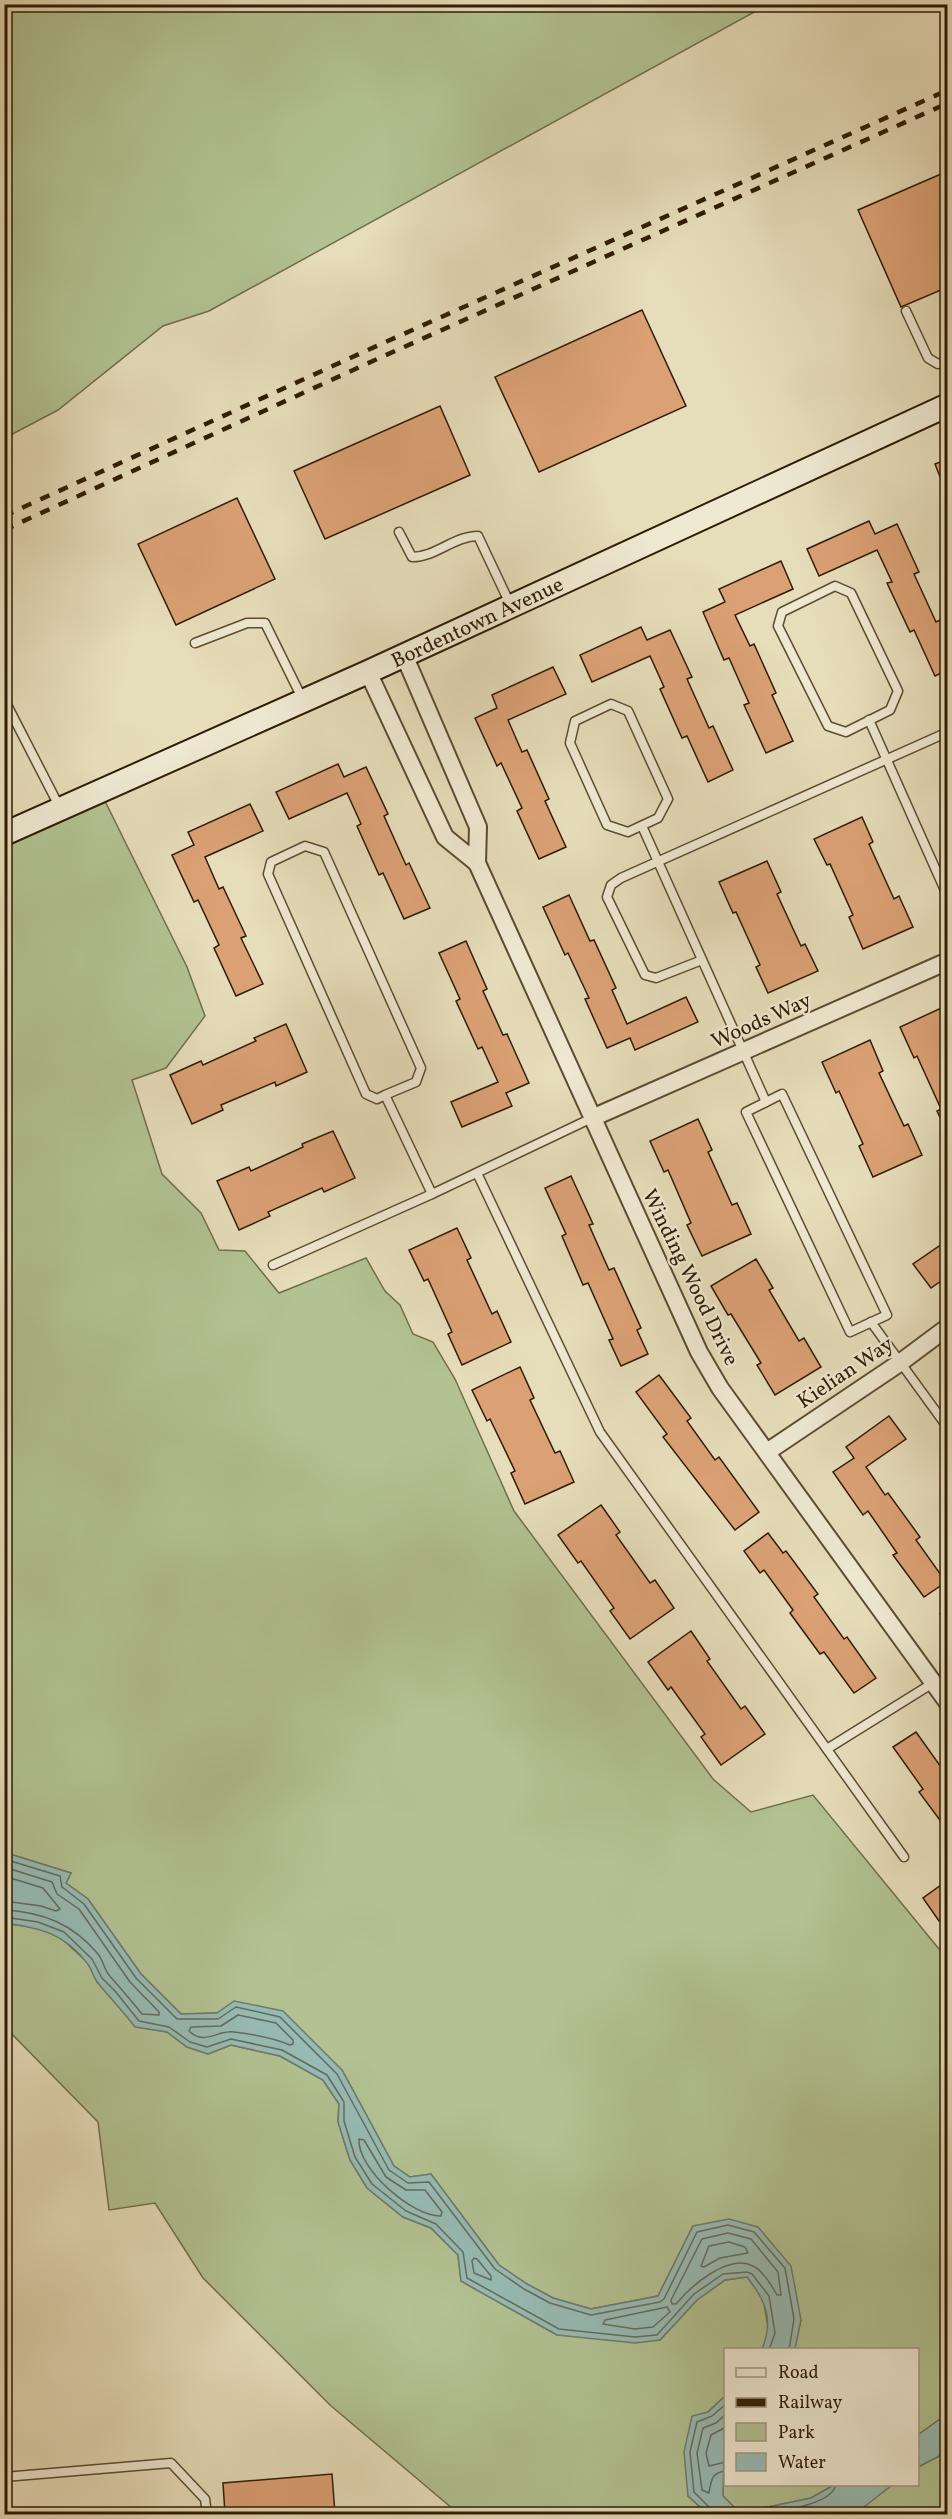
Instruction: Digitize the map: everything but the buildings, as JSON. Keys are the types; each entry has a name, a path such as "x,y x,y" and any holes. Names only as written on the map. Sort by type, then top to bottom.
{"main road":[{"name":"Bordentown Avenue","path":"4,834 368,672 948,405"}],"street":[{"name":"Winding Wood Drive","path":"404,655 478,827 477,863 699,1352 720,1388 948,1703"},
{"name":"Winding Wood Drive","path":"368,672 445,837 477,863"},
{"name":"Woods Way","path":"592,1118 948,962"},
{"name":"Kielian Way","path":"767,1452 901,1362 948,1327"}],"lane":[{"path":"906,312 928,358 938,364 948,360"},
{"path":"399,532 412,557 423,557 468,536 478,536 511,606"},
{"path":"835,586 851,592 898,691 890,710 869,720 846,732 828,726 778,626 782,612 835,586"},
{"path":"195,643 247,623 265,623 303,700"},
{"path":"4,699 61,808"},
{"path":"611,704 628,711 668,799 658,818 642,825 628,832 607,825 570,743 575,720 611,704"},
{"path":"869,720 948,897"},
{"path":"702,960 656,978 645,975 607,897 611,885 621,878 948,732"},
{"path":"642,825 766,1102"},
{"path":"306,846 324,852 421,1068 416,1082 385,1095 377,1099 366,1094 268,874 271,862 306,846"},
{"path":"782,1094 886,1315 871,1322 850,1332 746,1112 782,1094"},
{"path":"385,1095 432,1194"},
{"path":"273,1265 432,1194 592,1118"},
{"path":"477,1173 600,1432 904,1857"},
{"path":"871,1322 948,1428"},
{"path":"827,1749 933,1683"},
{"path":"4,2477 171,2463 205,2499 207,2514"}],"green space":[{"path":"5,4 767,5 209,311 163,326 58,410 5,438"},
{"path":"100,791 187,967 205,1016 166,1068 132,1080 162,1174 201,1213 219,1250 245,1251 279,1293 366,1258 385,1291 400,1305 413,1334 433,1342 455,1379 514,1511 713,1779 751,1812 813,1795 939,1949 947,1950 947,2414 919,2434 919,2348 794,2348 801,2320 693,2226 658,2296 591,2309 553,2298 527,2284 499,2265 431,2174 410,2177 394,2166 342,2070 217,2013 181,2014 141,1974 88,1899 66,1883 71,1873 6,1853 5,834"},
{"path":"4,1923 37,1928 60,1937 88,1963 97,1982 111,1995 135,2026 167,2032 187,2047 208,2054 231,2045 280,2056 323,2080 339,2104 338,2122 350,2160 367,2188 403,2217 431,2228 458,2255 461,2281 557,2335 660,2340 697,2300 725,2280 747,2277 763,2298 769,2333 762,2348 724,2348 724,2397 708,2412 688,2496 708,2514 459,2514 330,2405 203,2278 155,2203 109,2210 98,2122 5,2027"},
{"path":"947,2452 947,2514 853,2514 890,2486 919,2486 919,2466"},
{"path":"724,2462 724,2486 832,2486 811,2498 740,2513 723,2496"}],"water":[{"path":"4,1848 7,1853 71,1873 66,1883 88,1899 141,1974 181,2014 217,2013 234,2001 283,2011 342,2070 394,2166 410,2177 431,2174 499,2265 553,2298 591,2309 658,2296 693,2226 729,2219 758,2227 791,2266 801,2320 795,2348 762,2348 768,2320 759,2294 747,2277 725,2280 697,2300 660,2340 635,2343 557,2335 461,2281 458,2255 431,2228 403,2217 367,2188 350,2160 338,2122 339,2104 323,2080 280,2056 231,2045 208,2054 187,2047 167,2032 135,2027 98,1983 87,1963 69,1945 60,1938 40,1930 5,1923"},
{"path":"724,2397 723,2496 740,2513 811,2498 832,2486 891,2486 855,2514 708,2514 688,2496 684,2452 692,2416 708,2412"},
{"path":"947,2414 947,2452 919,2466 919,2434"}],"railway":[{"path":"4,516 948,90"},
{"path":"4,530 375,360 948,103"}]}
